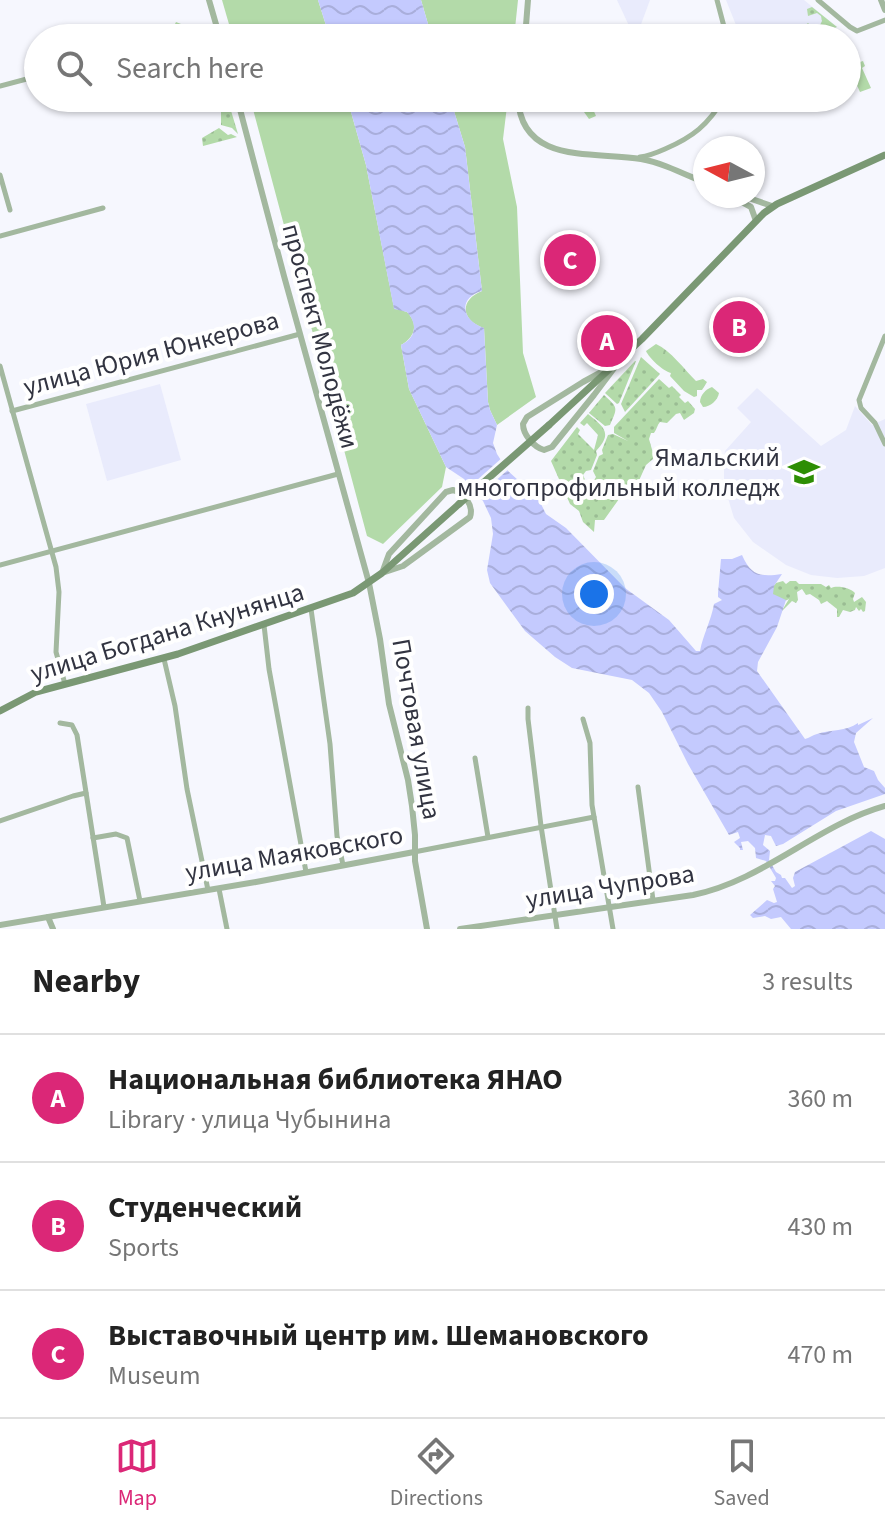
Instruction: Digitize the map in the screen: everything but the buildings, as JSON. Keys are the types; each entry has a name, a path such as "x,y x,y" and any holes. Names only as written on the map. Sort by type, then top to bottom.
{"main road":[{"name":"улица Богдана Кнунянца","path":"0,711 28,695 164,659 311,609 353,593 369,583 618,363 772,206 885,155"}],"street":[{"path":"209,0 216,24"},
{"path":"526,24 528,0"},
{"path":"717,0 723,24"},
{"path":"818,0 846,24"},
{"path":"881,0 885,10"},
{"path":"861,29 885,20"},
{"path":"0,86 24,80"},
{"name":"проспект Молодёжи","path":"241,112 369,583"},
{"path":"520,112 530,132 560,151 650,161 693,178"},
{"path":"628,158 650,156 683,142 701,129 716,112"},
{"path":"0,175 10,210"},
{"path":"765,204 772,206"},
{"path":"0,236 103,208"},
{"path":"751,208 756,221"},
{"name":"улица Юрия Юнкерова","path":"12,411 300,334"},
{"path":"885,336 859,400 885,444"},
{"path":"618,363 552,447 544,450 538,448 524,431 523,424 527,417 618,363"},
{"path":"0,366 58,579 56,652 65,684"},
{"path":"0,565 338,474"},
{"path":"453,490 461,494 470,506 471,514 467,520 403,566 382,573 389,554 446,492 453,490"},
{"name":"Почтовая улица","path":"369,583 389,704 412,806 414,852 427,929"},
{"path":"311,609 343,865"},
{"path":"264,625 269,669 306,872"},
{"path":"164,659 208,890"},
{"path":"528,708 541,826 557,929"},
{"path":"583,719 590,743 594,817 613,929"},
{"path":"60,723 72,725 77,735 104,907"},
{"path":"475,758 488,837"},
{"path":"638,787 653,900"},
{"path":"0,821 87,793"},
{"name":"улица Чупрова","path":"460,929 507,926 556,915 713,890 734,883 859,815 885,806"},
{"name":"улица Маяковского","path":"0,925 219,889 594,817"},
{"path":"93,838 116,834 127,838 140,901"},
{"path":"219,889 227,929"},
{"path":"48,917 53,929"}],"shaded area":[{"path":"617,0 650,0 641,24 628,24"},
{"path":"726,0 804,0 833,24 736,24"},
{"path":"160,384 181,460 107,481 86,404"},
{"name":"Ямальский многопрофильный колледж","path":"757,388 821,446 846,430 855,406 872,425 885,419 885,568 864,576 837,578 811,575 786,565 753,542 734,518 724,485 725,451 751,422 737,408"}],"green space":[{"path":"222,0 318,0 326,24 229,24"},
{"path":"421,0 518,0 515,24 428,24"},
{"path":"812,7 833,24 820,24 821,16 817,13 808,16 807,9"},
{"path":"861,62 871,88 861,92"},
{"path":"221,112 231,112 238,134 232,128 221,125"},
{"path":"254,112 351,112 366,165 394,308 407,312 413,321 412,334 401,345 409,389 446,467 442,487 383,544 367,536"},
{"path":"454,112 506,112 503,139 517,207 523,353 536,397 497,425 488,402 484,328 471,321 466,310 469,300 482,291 465,147"},
{"path":"584,112 594,112 596,116 589,119"},
{"path":"219,128 237,137 203,146 202,138"},
{"path":"656,344 696,381 703,379 707,382 702,390 697,390 697,396 684,391 670,376 671,373 650,357 646,351"},
{"path":"641,357 660,374 625,412 621,404"},
{"path":"635,361 619,403 617,404 605,393"},
{"path":"659,379 669,388 672,386 685,403 688,401 695,409 694,413 684,420 680,413 676,414 667,423 659,423 649,439 653,459 646,465 637,485 619,499 604,520 595,520 594,532 570,504 551,461 577,427 580,430 578,434 594,450 598,435 587,423 584,426 580,423 588,414 602,427 605,435 596,451 591,470 583,475 586,482 593,482 596,477 593,471 599,456 603,454 608,435 628,441 614,433 614,427"},
{"path":"712,387 719,393 718,396 703,407 701,397"},
{"path":"604,395 615,408 610,425 605,426 589,413"},
{"path":"783,581 786,584 796,581 799,584 847,588 855,593 854,602 862,597 866,602 865,611 859,611 856,607 850,612 843,610 837,617 837,609 827,601 821,604 802,589 797,592 796,603 792,601 781,612 789,599 779,604 782,599 777,601 779,597 776,599 769,592 776,583"}],"water":[{"path":"318,0 421,0 428,24 326,24"},
{"path":"351,112 454,112 465,147 482,291 469,299 465,310 471,320 484,328 488,402 497,425 493,443 508,471 538,498 546,514 566,528 625,588 669,620 696,651 700,651 714,604 722,600 718,597 721,559 742,555 758,574 782,574 773,594 786,600 777,627 758,662 757,671 805,739 873,718 856,733 854,742 864,767 874,771 885,788 885,794 836,811 783,844 776,846 771,836 765,835 763,845 770,851 769,860 776,872 792,888 795,886 795,872 871,831 885,839 885,929 791,929 781,917 753,918 750,915 767,900 777,902 775,886 771,881 776,878 766,861 756,858 755,848 748,841 741,842 743,850 740,850 734,842 740,838 738,832 729,835 649,693 632,680 572,668 555,657 525,631 490,583 487,570 493,534 491,518 483,501 464,479 446,467 409,389 401,345 410,339 414,326 407,312 394,309 366,165"}],"pier":[{"path":"503,457 511,467 476,498 467,489"}],"place":[{"name":"Выставочный центр им. Шемановского","path":"570,260"},
{"name":"Студенческий","path":"739,327"},
{"name":"Национальная библиотека ЯНАО","path":"607,341"},
{"name":"Ямальский многопрофильный колледж","path":"804,472"}]}
